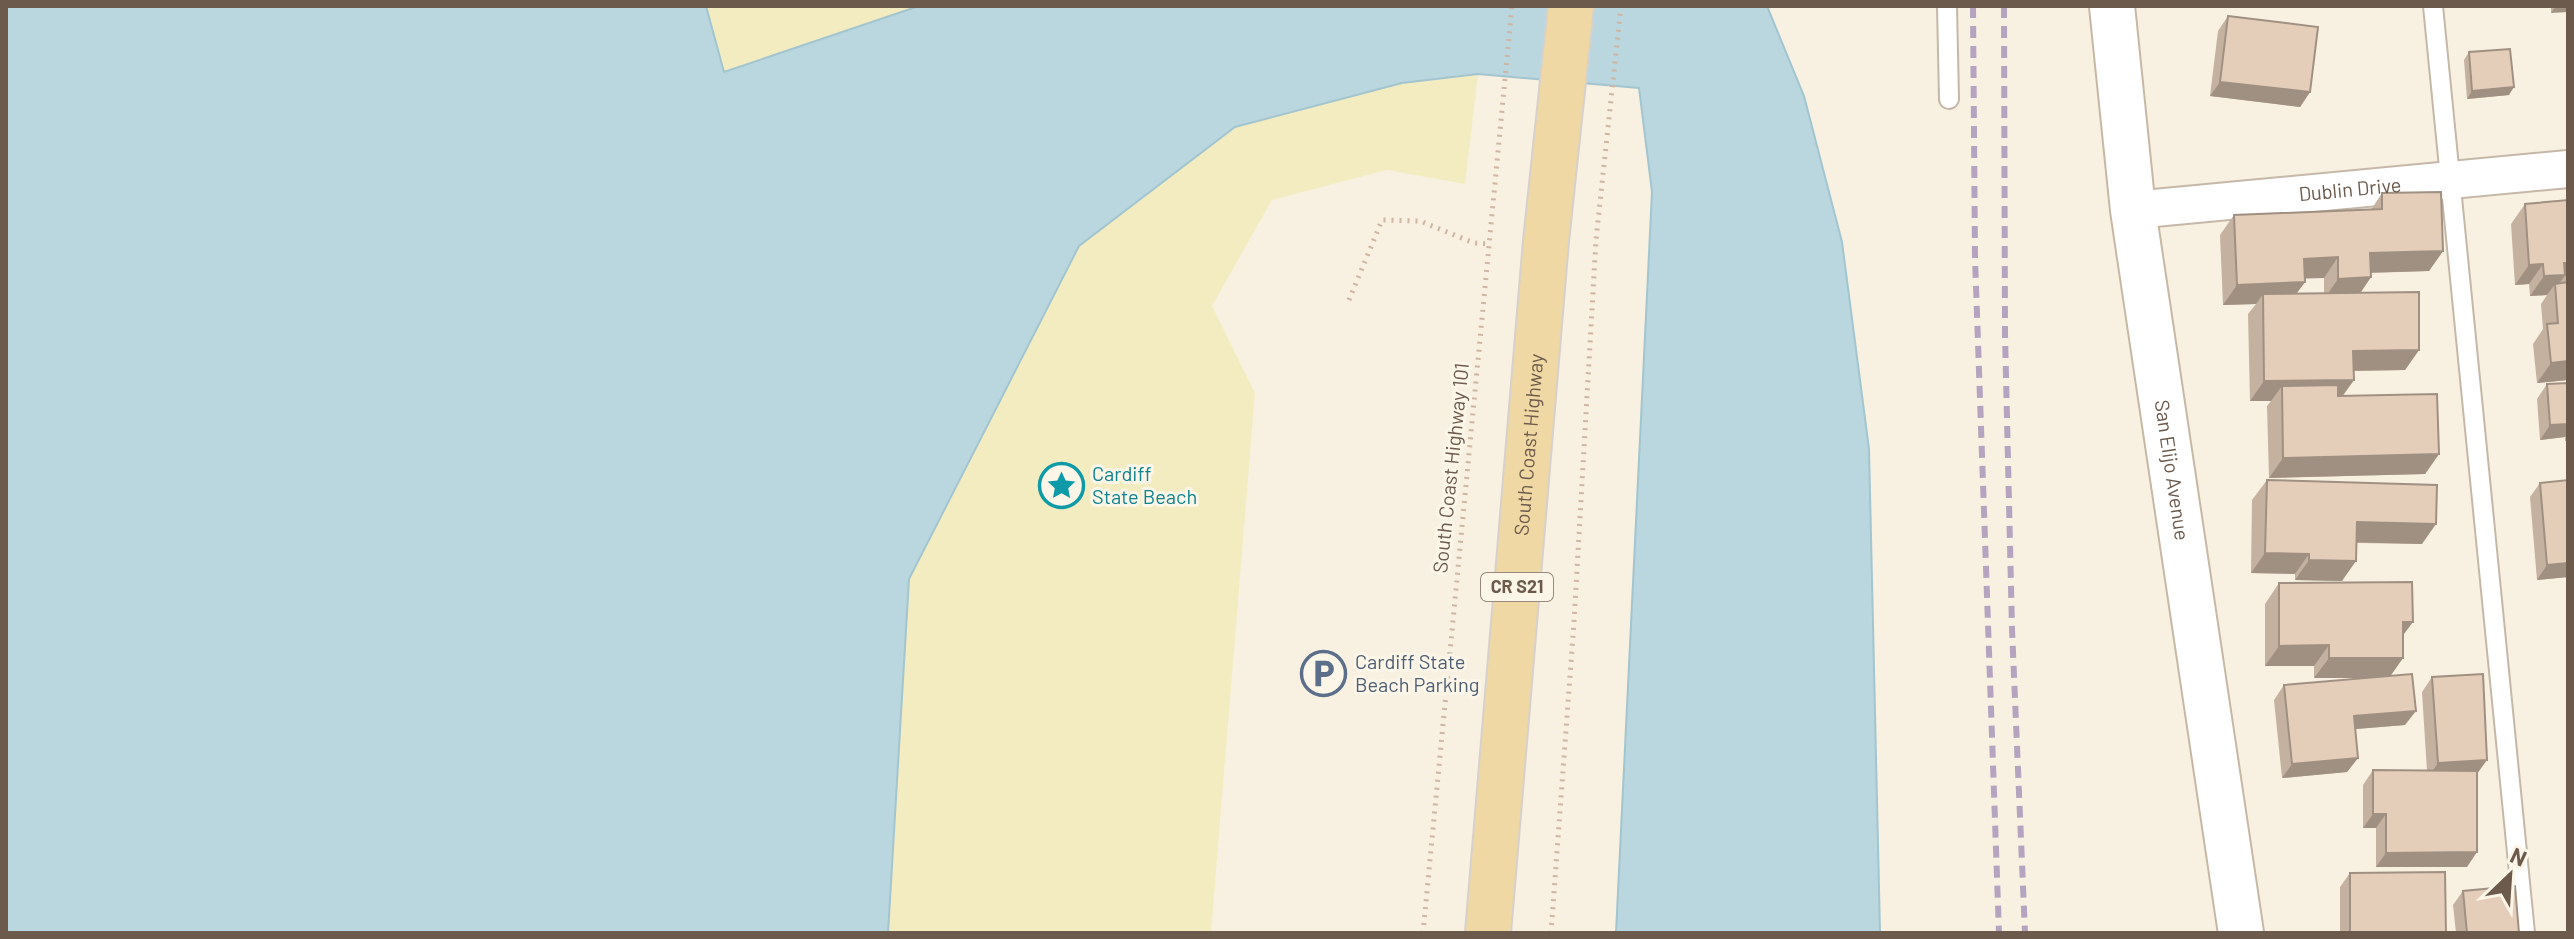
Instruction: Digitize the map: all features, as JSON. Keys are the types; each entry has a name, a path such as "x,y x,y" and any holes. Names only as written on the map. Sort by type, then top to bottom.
{"main road":[{"name":"South Coast Highway","path":"1488,933 1546,241 1571,6"},
{"name":"San Elijo Avenue","path":"2112,6 2133,210 2241,933"}],"street":[{"name":"Dublin Drive","path":"2133,210 2568,169"}],"lane":[{"path":"1947,6 1949,99"},
{"path":"2433,6 2525,933"}],"path":[{"name":"South Coast Highway 101","path":"1423,933 1512,6"},
{"path":"1551,933 1573,638 1596,240 1621,6"},
{"path":"1349,300 1382,220 1420,221 1474,243 1490,244"}],"sand":[{"name":"Cardiff State Beach","path":"706,6 1479,6 1478,74 1465,184 1387,170 1272,200 1212,306 1255,393 1211,933 888,933 909,579 724,72"}],"water":[{"path":"6,6 706,6 724,72 919,6 1767,6 1804,96 1842,242 1869,449 1880,933 1616,933 1652,192 1639,88 1478,74 1402,83 1235,127 1079,246 909,579 888,933 6,933"}],"building":[{"path":"2228,16 2318,27 2310,92 2220,82"},
{"path":"2510,49 2514,87 2472,91 2469,52"},
{"path":"2441,192 2443,251 2370,253 2371,277 2338,279 2338,257 2304,259 2305,282 2237,285 2234,215 2382,209 2382,193"},
{"path":"2568,200 2568,263 2564,263 2565,275 2544,276 2543,264 2529,265 2525,204"},
{"path":"2568,282 2568,361 2551,363 2547,324 2558,323 2555,284"},
{"path":"2419,292 2419,350 2353,351 2354,380 2264,381 2263,294"},
{"path":"2568,383 2568,424 2550,425 2547,384"},
{"path":"2338,385 2338,396 2437,394 2439,454 2283,458 2282,386"},
{"path":"2267,480 2437,485 2436,524 2357,522 2356,561 2309,560 2309,554 2265,553"},
{"path":"2568,480 2568,563 2547,565 2540,483"},
{"path":"2412,582 2413,622 2403,622 2403,658 2329,658 2329,645 2279,646 2279,583"},
{"path":"2412,674 2416,711 2354,716 2358,758 2292,764 2284,685"},
{"path":"2483,674 2487,760 2438,763 2432,677"},
{"path":"2373,770 2477,771 2477,852 2386,853 2386,814 2373,814"},
{"path":"2445,872 2446,933 2350,933 2350,873"},
{"path":"2515,886 2519,933 2467,933 2463,891"}],"railway":[{"path":"1973,6 1975,258 1999,933"},
{"path":"2004,6 2005,334 2012,629 2025,933"}],"place":[{"name":"Cardiff State Beach","path":"1061,486"},
{"name":"Cardiff State Beach Parking","path":"1324,673"}]}
